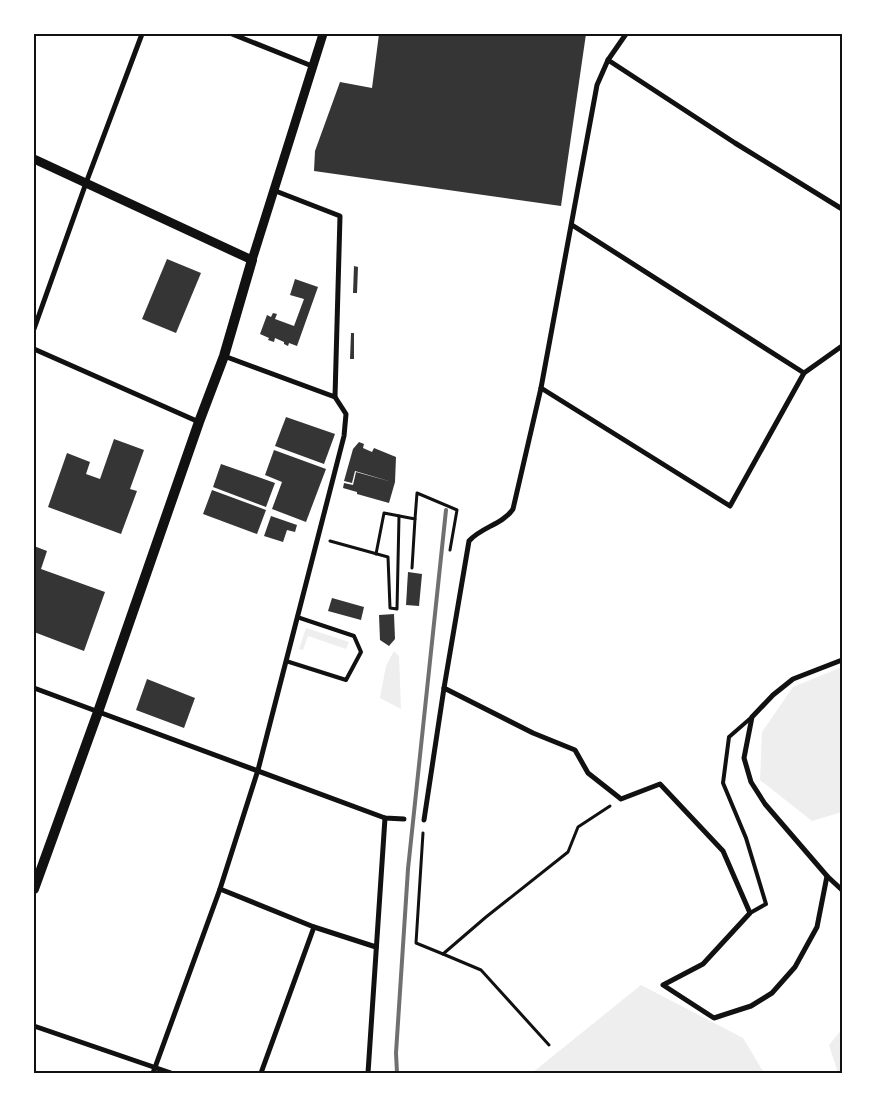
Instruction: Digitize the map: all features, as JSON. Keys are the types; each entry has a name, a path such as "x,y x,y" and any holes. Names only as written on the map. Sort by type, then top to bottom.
{"main road":[{"path":"34,889 98,712 198,422 224,356 252,260"}],"street":[{"path":"34,329 142,34"},
{"path":"232,34 312,66"},
{"path":"34,159 252,260 323,34"},
{"path":"424,820 469,541 475,534 507,517 513,509 541,388 597,85 608,60 626,34"},
{"path":"608,60 735,143 842,209"},
{"path":"154,1070 220,889 258,770 344,436 346,414 335,397 340,216 274,190"},
{"path":"572,225 804,373"},
{"path":"541,388 730,506 804,373 842,346"},
{"path":"34,349 198,422"},
{"path":"224,356 335,397"},
{"path":"842,660 793,679 773,695 752,717 744,758 751,782 765,804 827,876 842,890"},
{"path":"34,688 385,818 404,819"},
{"path":"444,688 533,733 575,750 588,773 621,799 660,784 723,851 750,913 703,964 663,985 714,1018 751,1006 772,993 795,967 816,927 827,876"},
{"path":"368,1073 385,818"},
{"path":"220,889 314,927 376,947"},
{"path":"261,1073 314,927"},
{"path":"34,1026 154,1070 171,1073"}],"lane":[{"path":"286,661 346,680 361,652 354,636 297,617"},
{"path":"750,913 766,904 746,838 723,783 730,737 752,717"}],"path":[{"path":"412,568 417,493 457,510 450,550"},
{"path":"376,554 384,513 415,519"},
{"path":"318,538 388,557 390,608 397,609 400,516"},
{"path":"443,954 568,852 578,827 621,799"},
{"path":"424,820 416,943 482,970 549,1044"}],"shaded area":[{"path":"306,628 349,642 346,649 308,636 303,650 299,649"},
{"path":"394,651 399,656 401,709 380,698 386,666"},
{"path":"842,667 842,812 812,821 760,780 762,732 793,687"},
{"path":"641,985 743,1038 764,1073 532,1073"},
{"path":"842,1029 842,1073 838,1073 829,1045"}],"building":[{"path":"379,34 586,34 561,206 314,171 315,151 340,82 372,88"},
{"path":"167,259 201,273 176,333 142,319"},
{"path":"354,266 358,267 357,293 353,293"},
{"path":"295,279 318,287 297,346 289,343 288,346 275,338 274,342 268,340 269,338 260,334 267,315 271,317 273,313 277,314 275,319 294,326 304,299 290,295"},
{"path":"351,333 354,333 354,359 350,359"},
{"path":"286,417 335,434 324,464 275,446"},
{"path":"114,439 144,450 130,489 137,491 121,534 48,507 67,453 90,462 86,474 100,479"},
{"path":"359,442 364,444 363,448 372,452 374,448 396,457 395,482 389,503 343,488 344,483 353,485 356,472 392,482 355,471 352,483 344,481 353,449"},
{"path":"274,450 326,469 306,522 272,509 282,482 265,475"},
{"path":"221,464 275,483 266,507 213,487"},
{"path":"212,490 266,510 257,534 203,514"},
{"path":"271,516 297,525 295,532 287,530 283,542 264,536"},
{"path":"34,546 47,551 41,569 105,592 84,651 34,632"},
{"path":"408,572 422,574 419,606 406,605"},
{"path":"332,598 364,607 361,620 328,611"},
{"path":"394,614 395,639 389,646 380,640 379,615"},
{"path":"147,679 195,698 184,728 136,710"}],"railway":[{"path":"397,1073 396,1053 408,869 446,510"}]}
